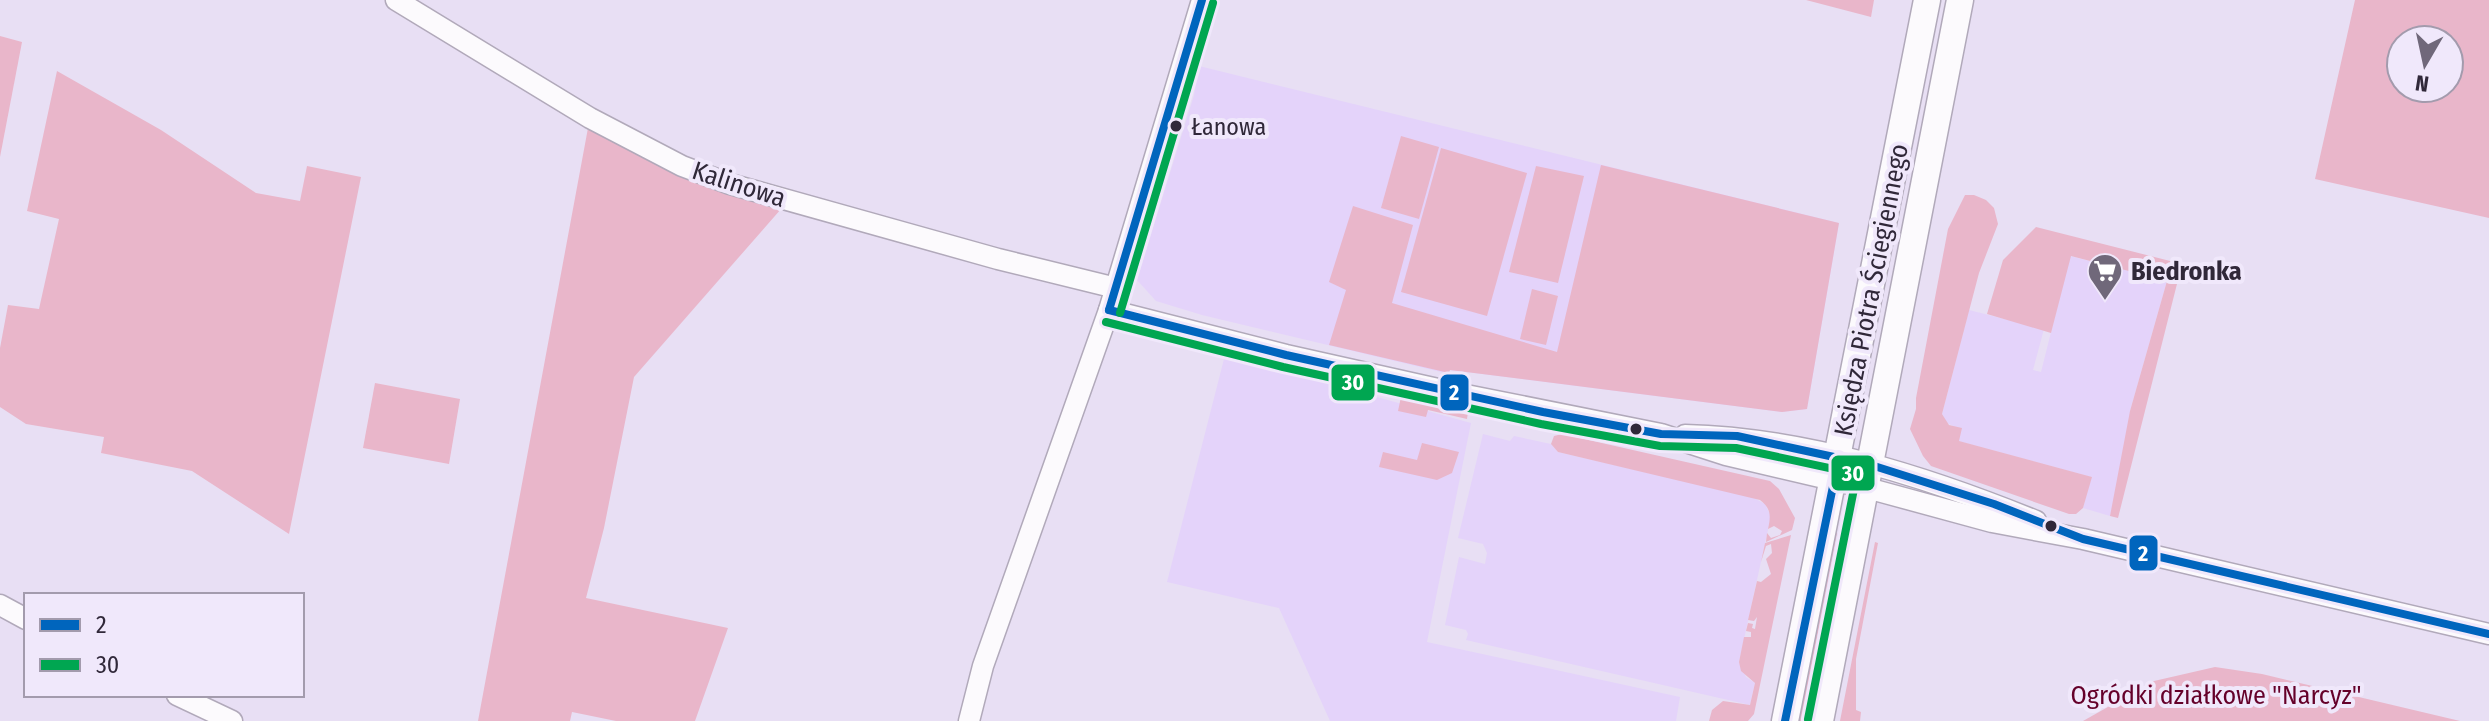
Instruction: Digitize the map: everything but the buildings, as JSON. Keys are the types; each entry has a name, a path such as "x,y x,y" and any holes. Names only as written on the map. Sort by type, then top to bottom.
{"main road":[{"name":"Księdza Piotra Ściegiennego","path":"1785,721 1927,0"},
{"name":"Księdza Piotra Ściegiennego","path":"1820,721 1960,0"}],"street":[{"name":"Kalinowa","path":"396,0 590,118 682,166 755,191 998,259 1116,288"},
{"path":"969,721 983,666 1109,310 1202,0"},
{"path":"1109,310 1409,383 1661,434 1726,455 1836,469 1994,504 2083,539 2489,634"},
{"path":"0,605 24,618"},
{"path":"181,697 232,721"}],"shaded area":[{"path":"1199,66 1839,223 1807,409 1782,412 1450,370 1449,373 1441,372 1202,315 1156,301 1137,280 1194,95"},
{"path":"2070,256 2167,281 2130,411 2131,433 2110,516 2083,508 2091,477 1958,441 1955,427 1947,423 1942,414 1969,310 2044,329 2033,370 2041,372"},
{"path":"1225,355 1471,423 1427,642 1680,697 1676,721 1330,721 1279,608 1167,582"},
{"path":"1483,434 1510,441 1514,436 1551,444 1558,452 1752,497 1765,504 1771,516 1739,662 1746,677 1755,683 1750,705 1466,640 1466,630 1445,625 1459,557 1485,564 1487,553 1483,544 1458,538"}],"green space":[{"path":"1806,0 1874,0 1871,17"},
{"path":"2355,0 2489,0 2489,218 2315,179"},
{"path":"0,36 22,42 0,157"},
{"path":"57,71 161,130 256,193 300,201 307,166 361,177 289,534 192,471 101,453 104,437 26,424 0,407 0,348 8,305 39,309 59,219 27,211"},
{"path":"588,128 711,189 781,209 634,377 604,528 586,598 728,628 695,721 616,721 572,712 570,721 478,721"},
{"path":"1401,136 1439,147 1419,219 1381,208"},
{"path":"1441,148 1527,173 1487,316 1401,292"},
{"path":"1601,165 1839,223 1807,409 1782,412 1450,370 1449,373 1329,345 1346,290 1329,282 1353,206 1413,225 1392,303 1557,352"},
{"path":"1536,166 1584,176 1558,283 1509,272"},
{"path":"1965,195 1986,200 1994,208 1998,224 1979,273 1942,414 1949,425 1962,428 1959,441 2092,477 2083,508 2076,514 1931,466 1910,429 1948,229"},
{"path":"2036,227 2182,264 2118,518 2110,516 2130,411 2167,281 2071,256 2051,333 1987,314 2003,260"},
{"path":"1532,289 1558,296 1546,345 1520,339"},
{"path":"375,383 460,399 449,464 363,448"},
{"path":"1401,397 1468,412 1467,419 1428,410 1426,417 1398,411"},
{"path":"1562,434 1770,481 1779,489 1795,518 1792,530 1766,542 1767,533 1771,538 1782,531 1774,526 1768,529 1769,513 1760,500 1558,452 1551,444 1554,436"},
{"path":"1422,443 1459,452 1452,473 1437,480 1379,467 1383,452 1417,460"},
{"path":"1834,533 1837,533 1801,721 1796,721"},
{"path":"1791,535 1754,714 1748,721 1709,721 1712,710 1723,701 1750,705 1755,683 1741,671 1739,662 1744,637 1751,637 1751,632 1746,631 1748,623 1753,624 1752,628 1755,629 1757,617 1754,621 1748,620 1757,581 1761,582 1771,574 1766,559 1772,553 1771,544 1766,546 1761,562 1765,543"},
{"path":"1875,542 1878,543 1856,659 1856,710 1861,712 1860,721 1840,721"},
{"name":"Ogródki działkowe \"Narcyz\"","path":"2215,667 2262,674 2460,721 2083,721 2154,681"}],"transit line":[{"name":"2","path":"1109,310 1202,0"},
{"name":"30","path":"1120,313 1213,3"},
{"name":"2","path":"1109,310 1286,355 1543,412 1661,434 1737,436 1871,465 1994,504 2083,539 2489,634"},
{"name":"30","path":"1106,322 1283,367 1541,424 1660,446 1736,448 1857,474 1808,719"},
{"name":"2","path":"1785,721 1839,457"}],"place":[{"name":"Łanowa","path":"1176,126"},
{"name":"Biedronka","path":"2105,302"}]}
